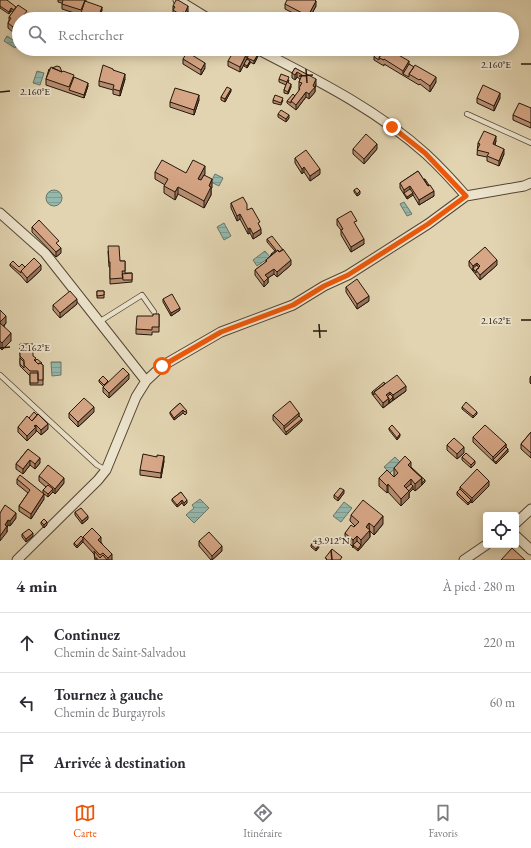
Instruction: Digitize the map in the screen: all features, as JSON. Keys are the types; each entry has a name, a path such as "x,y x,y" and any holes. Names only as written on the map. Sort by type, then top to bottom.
{"street":[{"path":"178,0 198,12"},
{"path":"270,56 330,88 381,119 425,153 466,196"},
{"path":"17,560 98,480 106,470 136,397 146,381 162,366 221,332 293,305 324,286 348,275 428,224 466,196 524,186 531,183"},
{"path":"0,213 45,253 146,381"},
{"path":"519,520 531,509"},
{"path":"519,539 531,550"},
{"path":"464,560 483,547"}],"lane":[{"path":"466,114 531,143"},
{"path":"99,322 142,295 154,312"},
{"path":"0,375 97,465 106,470"}],"water":[{"path":"7,36 12,39 12,46 4,41"},
{"path":"37,71 44,73 40,85 33,83"},
{"path":"215,174 223,178 219,186 211,182"},
{"path":"54,190 60,192 62,198 60,204 54,206 48,204 46,198 48,192"},
{"path":"404,202 412,214 407,216 400,204"},
{"path":"224,223 231,236 224,240 217,227"},
{"path":"265,251 270,257 257,266 253,260"},
{"path":"51,362 61,362 61,375 52,376"},
{"path":"395,457 401,463 390,473 384,467"},
{"path":"200,499 209,508 194,523 186,515 194,508 192,505"},
{"path":"344,502 352,508 341,522 333,516"}],"building":[{"path":"0,0 7,0 16,7 14,10 11,8 9,12 0,6"},
{"path":"63,0 85,0 81,10 62,4"},
{"path":"176,0 178,0 188,6 185,12 176,12 173,10 175,7 173,6"},
{"path":"287,0 316,1 310,12 300,12 285,4"},
{"path":"85,1 102,7 100,12 81,12"},
{"path":"18,5 27,11 26,12 13,12"},
{"path":"12,13 12,26 8,23 11,18 9,17"},
{"path":"185,56 194,56 205,63 201,70 183,59"},
{"path":"231,56 246,56 240,67 228,61"},
{"path":"248,56 257,56 254,61 247,58"},
{"path":"375,56 380,56 379,60"},
{"path":"380,56 400,56 409,61 403,71 384,59 379,58"},
{"path":"247,59 250,61 247,66 244,64"},
{"path":"409,64 414,67 409,74 409,77 403,74"},
{"path":"103,65 125,74 120,91 113,89 114,85 99,81"},
{"path":"415,65 436,77 430,86 409,74"},
{"path":"57,66 60,67 62,72 52,68"},
{"path":"51,67 74,75 69,87 46,79"},
{"path":"295,68 316,79 313,86 315,87 309,94 306,92 296,105 291,101 300,89 299,88 302,83 299,82 302,75 297,72 295,75 292,73"},
{"path":"281,74 289,77 287,82 279,79"},
{"path":"74,77 88,83 84,95 69,90"},
{"path":"287,82 291,84 288,92 284,90"},
{"path":"483,85 500,93 494,106 477,98"},
{"path":"227,87 231,89 225,99 221,97"},
{"path":"175,88 199,95 194,110 170,102"},
{"path":"293,94 295,96 291,103 287,101"},
{"path":"275,95 283,98 281,103 273,100"},
{"path":"519,103 531,108 531,123 513,115"},
{"path":"281,110 289,115 286,119 278,114"},
{"path":"484,131 496,136 493,144 504,149 499,161 487,156 489,153 477,150 480,144 478,143"},
{"path":"366,134 377,144 364,159 353,149"},
{"path":"306,150 320,169 310,176 304,167 302,169 295,158"},
{"path":"162,160 186,173 193,160 205,166 198,179 201,180 204,175 212,179 209,186 211,187 204,201 178,187 175,192 164,186 168,179 155,172"},
{"path":"418,171 428,186 430,185 434,191 419,200 410,186 404,190 400,183"},
{"path":"357,188 360,191 357,194 354,190"},
{"path":"410,189 413,193 407,197 404,193"},
{"path":"243,197 247,204 247,210 252,208 260,222 258,223 261,229 253,234 250,228 248,229 240,214 237,216 231,203"},
{"path":"351,211 357,221 354,222 364,239 351,247 341,230 343,229 337,219"},
{"path":"39,220 59,241 56,243 61,248 56,252 32,227"},
{"path":"272,236 283,250 279,252 278,250 271,255 276,250 267,239"},
{"path":"108,246 119,246 120,261 125,261 125,271 122,271 123,278 110,279"},
{"path":"485,247 497,260 480,275 476,270 480,266 477,263 473,266 469,261"},
{"path":"283,249 291,260 277,272 274,269 265,275 268,278 264,282 255,270 278,250 279,252"},
{"path":"34,258 41,265 27,278 21,271"},
{"path":"13,261 19,267 22,264 25,267 21,273 10,264"},
{"path":"477,265 479,268 476,270 476,273 473,268"},
{"path":"132,273 132,280 123,280 122,274"},
{"path":"357,279 369,296 357,304 346,287"},
{"path":"70,291 77,299 60,313 53,305"},
{"path":"97,291 104,291 104,295 97,296"},
{"path":"172,294 180,308 171,313 163,299"},
{"path":"0,310 6,316 0,322"},
{"path":"153,314 159,314 159,327 152,327 152,330 136,329 137,316 153,316"},
{"path":"0,323 11,333 2,343 0,341"},
{"path":"20,344 33,344 33,356 36,358 34,360 38,364 40,363 43,365 43,380 38,380 38,371 30,371 24,365 24,360 20,356"},
{"path":"20,358 24,362 24,368 20,364"},
{"path":"37,359 42,363 41,364 38,364 35,361"},
{"path":"123,368 129,374 109,393 103,387"},
{"path":"30,373 38,373 38,383 30,383"},
{"path":"397,375 406,386 393,395 390,392 386,395 389,398 383,403 374,392"},
{"path":"103,376 108,381 104,385 99,380"},
{"path":"384,382 385,384 374,392 374,395 372,392"},
{"path":"390,394 393,397 389,401 389,398 387,397"},
{"path":"84,398 94,407 78,422 69,413"},
{"path":"290,401 299,413 284,426 273,415"},
{"path":"466,402 477,412 473,416 462,407"},
{"path":"180,403 187,411 185,412 183,410 174,418 170,412"},
{"path":"34,412 37,415 32,421 29,418"},
{"path":"38,414 48,424 41,430 36,425 34,426 36,427 27,436 18,427 27,416 32,421"},
{"path":"299,416 302,419 286,432 284,429"},
{"path":"392,425 400,434 397,438 389,428"},
{"path":"485,425 506,444 493,457 473,437"},
{"path":"531,432 531,453 521,444"},
{"path":"454,438 464,447 457,454 447,445"},
{"path":"506,447 508,449 496,462 493,460"},
{"path":"28,449 40,458 35,464 30,460 23,469 16,464"},
{"path":"466,453 475,461 471,465 462,457"},
{"path":"143,454 157,457 157,455 164,456 161,473 140,470"},
{"path":"405,456 411,462 408,465 422,478 415,484 411,479 404,486 409,491 401,499 388,484 387,486 379,478 387,470 394,477 398,473 394,468"},
{"path":"48,465 64,478 55,489 39,476"},
{"path":"411,467 425,480 422,483 422,478"},
{"path":"477,469 489,481 472,498 460,487"},
{"path":"20,475 44,494 31,514 19,506 30,490 17,479"},
{"path":"411,484 413,486 409,491 406,488"},
{"path":"48,485 53,489 48,494 43,490"},
{"path":"340,488 344,490 338,498 334,495"},
{"path":"460,489 471,500 468,503 457,492"},
{"path":"181,492 187,500 184,503 182,500 177,505 172,499"},
{"path":"363,500 383,516 374,527 369,523 366,527 370,530 361,540 357,536 353,540 345,533 351,525 354,527 359,522 351,515"},
{"path":"5,505 16,513 10,521 8,520 5,525 7,526 0,536 0,513"},
{"path":"81,508 88,516 82,521 75,512"},
{"path":"44,519 47,522 44,525 41,522"},
{"path":"92,528 101,537 98,540 112,554 108,558 103,553 100,555 83,537"},
{"path":"29,529 33,533 26,539 22,534"},
{"path":"209,532 222,546 212,556 199,541"},
{"path":"81,536 83,539 77,546 74,543"},
{"path":"314,541 319,545 316,549 311,545"},
{"path":"357,541 361,545 358,549 353,545"},
{"path":"512,548 525,560 501,560"},
{"path":"332,549 342,557 340,560 326,560 327,559 325,558"},
{"path":"94,551 100,558 103,555 107,560 97,560 97,558 95,558"}],"route":[{"path":"162,366 221,332 293,305 324,286 348,275 428,224 466,196 425,153 392,127"}]}
